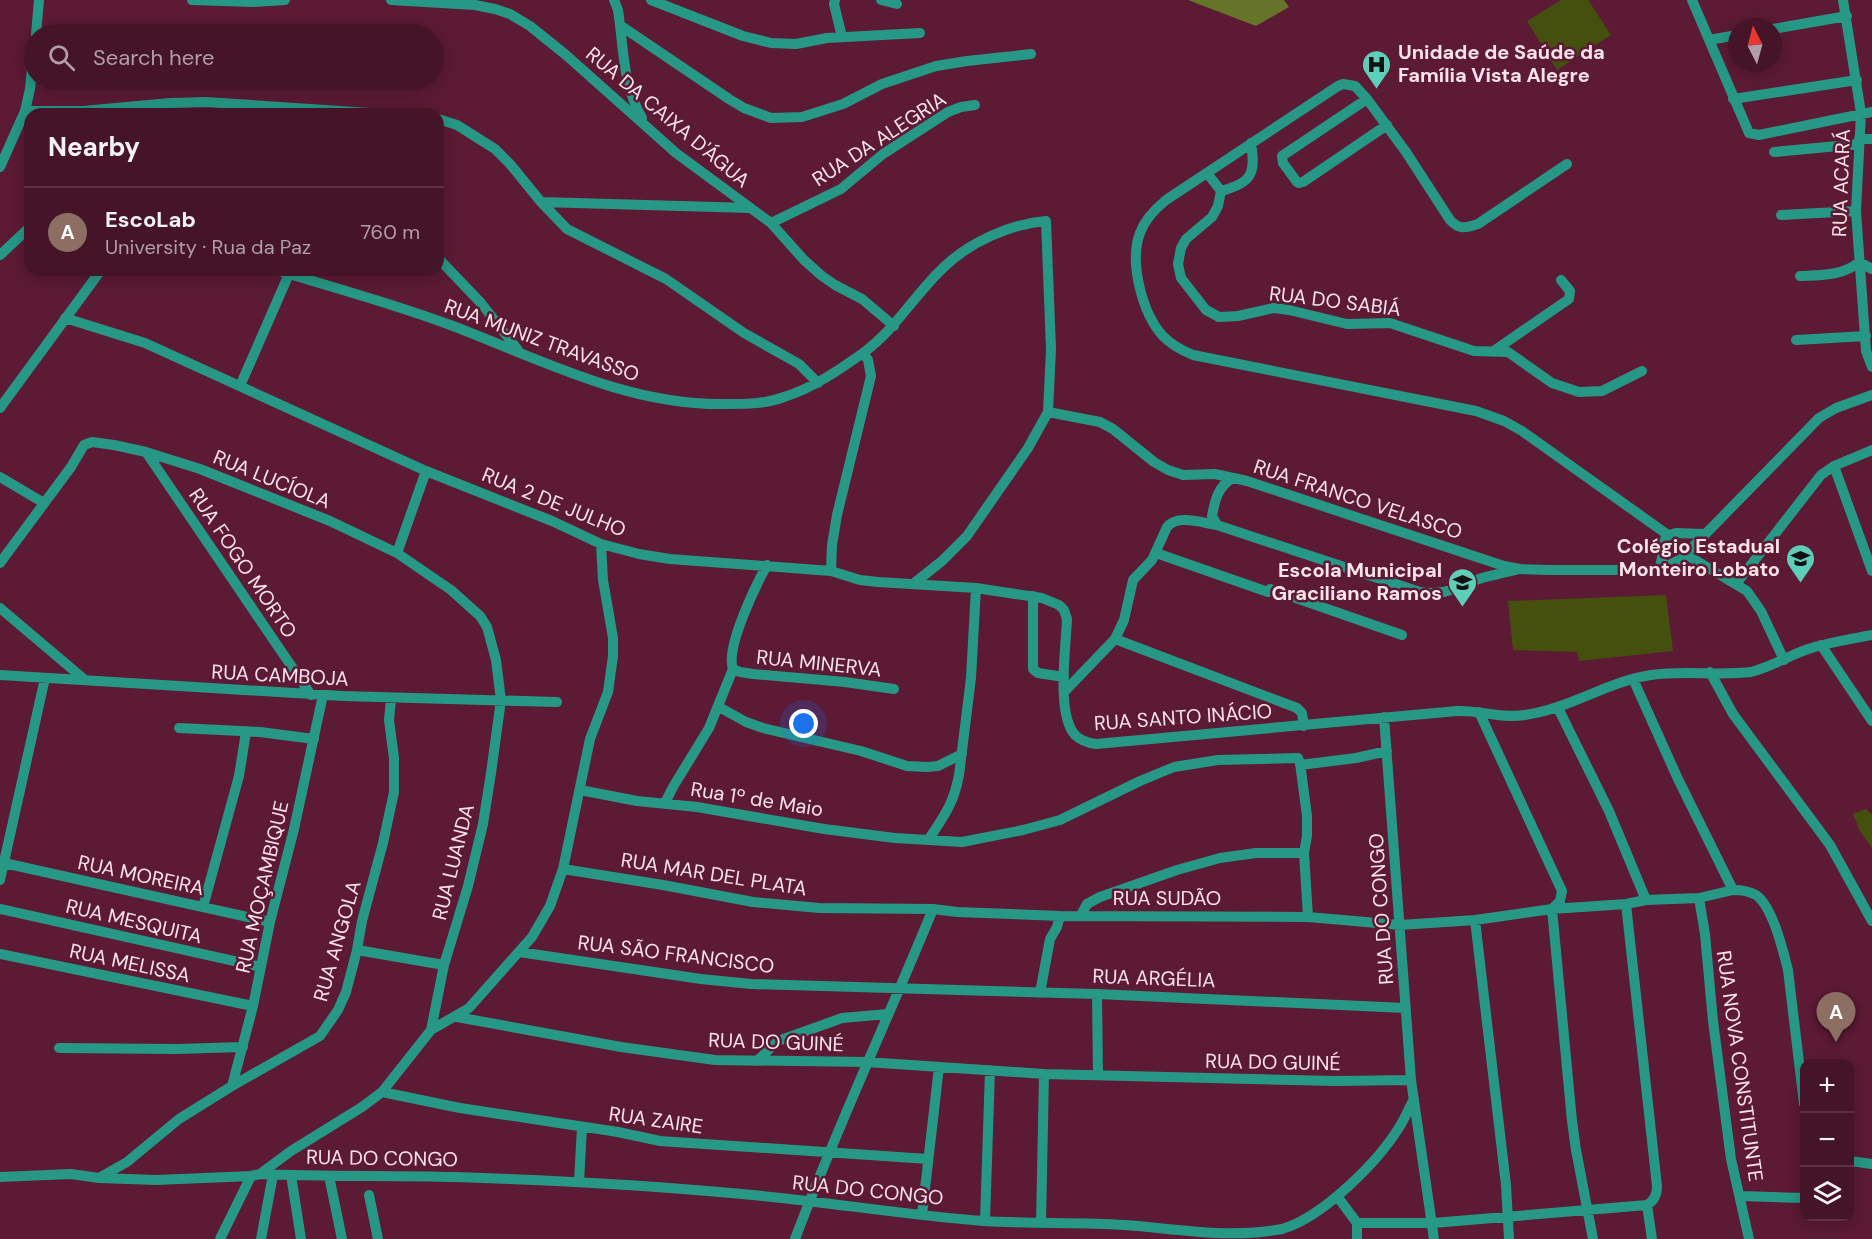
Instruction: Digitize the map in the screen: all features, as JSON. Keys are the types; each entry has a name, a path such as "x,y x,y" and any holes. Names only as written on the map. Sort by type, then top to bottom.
{"street":[{"path":"37,24 39,0"},
{"path":"192,0 253,2 285,0"},
{"name":"RUA DA CAIXA D'ÁGUA","path":"392,0 475,5 510,14 530,26 676,153 771,223 816,271 835,285 862,299 894,326"},
{"path":"615,0 630,92 647,127"},
{"path":"651,0 743,36 771,43 796,44 842,37 920,33"},
{"path":"836,0 834,3 842,37"},
{"path":"881,0 897,4"},
{"path":"1692,0 1749,133 1753,135 1867,113"},
{"name":"RUA ACARÁ","path":"1843,0 1857,80 1867,113 1859,142 1856,211 1866,351 1872,367"},
{"path":"1782,27 1847,16"},
{"path":"621,26 729,99 744,108 775,119 812,115 843,104 882,84 936,66 967,60 1030,54"},
{"path":"1709,40 1728,37"},
{"path":"1733,99 1857,80"},
{"path":"1567,164 1478,224 1461,228 1450,220 1387,125 1359,88 1350,84 1338,86 1166,200 1154,211 1145,223 1138,240 1137,264 1145,306 1163,336 1177,348 1193,355 1411,400 1476,411 1498,419 1530,436 1672,534 1705,534"},
{"path":"26,108 30,90"},
{"path":"1367,99 1282,156 1282,162 1297,182 1304,182 1387,125"},
{"path":"129,108 206,102 247,108"},
{"name":"RUA DA ALEGRIA","path":"771,223 841,189 883,154 948,112 975,105"},
{"path":"0,167 24,113"},
{"path":"444,121 457,125 495,149 567,229 666,279 744,333 799,364 818,383"},
{"path":"1774,152 1872,139"},
{"path":"1208,173 1221,191 1244,183 1252,171 1254,160 1251,143"},
{"name":"RUA DO SABIÁ","path":"1221,191 1218,206 1212,217 1186,239 1178,256 1181,278 1206,310 1219,317 1227,318 1268,309 1289,310 1347,324 1390,323 1474,351 1508,352 1552,384 1579,392 1602,391 1642,371"},
{"path":"541,202 750,208"},
{"path":"1781,215 1856,211"},
{"name":"RUA MUNIZ TRAVASSO","path":"296,276 397,306 616,389 680,402 714,405 763,402 783,398 818,383 863,353 894,326 944,266 974,245 1012,229 1046,221 1051,349 1048,411"},
{"path":"0,255 24,233"},
{"path":"1800,276 1847,271 1859,262 1872,268"},
{"path":"444,264 481,303 520,352"},
{"path":"0,408 96,276"},
{"path":"240,386 288,276"},
{"path":"1495,350 1569,299 1570,291 1561,280"},
{"name":"RUA 2 DE JULHO","path":"65,318 145,343 426,471 531,512 601,544 670,560 831,571 860,580 976,588 1049,600 1059,605"},
{"path":"1796,340 1866,336"},
{"path":"831,571 837,515 871,376 868,360 863,353"},
{"path":"1659,570 1671,565 1685,554 1819,418 1836,408 1872,395"},
{"path":"913,584 942,561 967,536 1028,448 1048,411 1101,422 1168,470 1183,475 1215,474 1233,478"},
{"name":"RUA LUCÍOLA","path":"0,562 87,443 114,445 146,452 200,469 330,521 397,553 451,590 480,616 487,627 492,643 501,700"},
{"path":"1737,584 1821,475 1834,466 1872,450"},
{"name":"RUA FOGO MORTO","path":"146,452 310,695"},
{"path":"1834,466 1872,571"},
{"path":"397,553 426,471"},
{"path":"0,477 44,503"},
{"name":"RUA FRANCO VELASCO","path":"1520,569 1479,579 1445,592 1432,594 1420,592 1217,525 1212,516 1220,487 1233,478 1488,561 1520,569 1659,570"},
{"path":"1064,692 1115,639 1124,620 1133,580 1152,560 1163,533 1170,523 1186,520 1217,525"},
{"path":"1659,570 1664,550 1663,543 1672,534 1680,534 1686,539 1688,547 1685,554"},
{"path":"220,1239 255,1175 382,1092 432,1030 469,1008 532,937 550,906 563,869 592,732 608,692 613,638 603,580 601,544"},
{"path":"1664,550 1674,557 1685,554 1747,591 1755,600 1784,660"},
{"path":"1156,553 1402,635"},
{"path":"665,803 704,736 737,671 731,663 736,639 767,565"},
{"path":"929,839 948,812 958,781 971,678 976,588"},
{"path":"1034,597 1033,669 1038,673 1064,676"},
{"name":"RUA SANTO INÁCIO","path":"1059,605 1064,610 1067,619 1064,676 1067,719 1071,729 1081,740 1096,744 1457,711 1479,712 1493,716 1515,716 1558,708 1614,684 1633,679 1680,672 1751,672 1821,645 1872,635"},
{"path":"0,608 85,681"},
{"name":"RUA SANTO INÁCIO","path":"1115,639 1297,708 1302,713 1304,726"},
{"path":"1821,645 1872,722"},
{"name":"RUA MINERVA","path":"737,671 894,688"},
{"path":"1710,672 1733,714 1830,845 1872,921"},
{"name":"RUA CAMBOJA","path":"0,675 391,699 558,702"},
{"path":"0,880 45,678"},
{"path":"1633,679 1678,779 1733,890 1744,890 1755,894 1761,899 1771,918 1788,970 1800,1070"},
{"name":"RUA MOÇAMBIQUE","path":"232,1086 294,829 322,695"},
{"name":"RUA ANGOLA","path":"99,1178 127,1162 180,1119 232,1086 320,1036 338,1010 346,992 357,950 362,921 384,843 394,792 394,758 389,720 391,699"},
{"name":"RUA LUANDA","path":"432,1030 444,964 468,886 483,824 501,700"},
{"path":"718,707 763,728 861,751 908,766 938,766 962,754"},
{"path":"1558,708 1609,811 1646,900"},
{"path":"1479,712 1562,891 1560,901 1552,909 1572,1121 1593,1239"},
{"name":"RUA DO CONGO","path":"1384,717 1411,1080 1434,1239"},
{"path":"179,728 314,739"},
{"path":"204,907 239,776 246,732"},
{"name":"Rua 1º de Maio","path":"580,790 637,801 697,807 824,829 895,838 962,842 1052,823 1174,767 1218,760 1297,761 1356,758 1388,751"},
{"path":"1297,761 1307,816 1304,853 1308,917"},
{"path":"1081,915 1087,904 1100,897 1203,862 1236,855 1304,853"},
{"name":"RUA MOREIRA","path":"4,863 270,922"},
{"name":"RUA MAR DEL PLATA","path":"563,869 770,905 841,910 933,909"},
{"name":"RUA SUDÃO","path":"933,909 1060,916 1308,917 1400,925 1475,920 1552,909 1626,904 1646,900 1699,898 1733,890"},
{"name":"RUA NOVA CONSTITUNTE","path":"1699,898 1728,1139 1749,1239"},
{"path":"1357,1223 1433,1223 1647,1205 1653,1200 1657,1186 1626,904"},
{"name":"RUA MESQUITA","path":"0,909 261,967"},
{"path":"795,1239 866,1062 901,987 933,909"},
{"path":"1040,993 1050,939 1060,916"},
{"path":"1475,920 1506,1185 1509,1239"},
{"path":"357,950 444,964"},
{"name":"RUA SÃO FRANCISCO","path":"519,952 701,979 751,984 901,987"},
{"name":"RUA MELISSA","path":"0,954 253,1006"},
{"name":"RUA ARGÉLIA","path":"901,987 1097,993 1405,1008"},
{"path":"1097,993 1098,1075"},
{"path":"757,1061 778,1041 842,1018 888,1014"},
{"name":"RUA DO GUINÉ","path":"457,1017 621,1047 715,1060 866,1062 1044,1074 1335,1082 1411,1080"},
{"path":"59,1048 243,1047"},
{"path":"922,1215 939,1067"},
{"path":"985,1221 990,1070"},
{"path":"1041,1223 1044,1074"},
{"name":"RUA ZAIRE","path":"382,1092 460,1108 670,1142 928,1159"},
{"name":"RUA DO CONGO","path":"0,1177 71,1174 99,1178 156,1180 273,1174 457,1177 579,1182 741,1194 985,1221 1143,1227 1215,1236 1280,1234 1337,1196 1384,1148 1399,1127 1414,1099"},
{"path":"579,1182 582,1127"},
{"path":"1854,1162 1872,1164"},
{"path":"261,1239 273,1174"},
{"path":"291,1175 301,1239"},
{"path":"328,1176 342,1239"},
{"path":"369,1195 378,1239"},
{"path":"1337,1196 1357,1223 1357,1239"},
{"path":"1740,1196 1800,1198"},
{"path":"1647,1205 1652,1239"},
{"path":"1142,1239 1143,1227"}],"green space":[{"path":"1188,0 1284,0 1289,7 1256,26"},
{"path":"1561,0 1588,0 1611,35 1557,70 1527,21"},
{"path":"1666,595 1673,651 1579,661 1577,652 1513,650 1508,601"},
{"path":"1866,809 1872,815 1872,848 1860,831 1853,814"}],"place":[{"name":"Unidade de Saúde da Família Vista Alegre","path":"1377,90"},
{"name":"Colégio Estadual Monteiro Lobato","path":"1801,584"},
{"name":"Escola Municipal Graciliano Ramos","path":"1463,608"},
{"name":"EscoLab","path":"1836,1042"}]}
